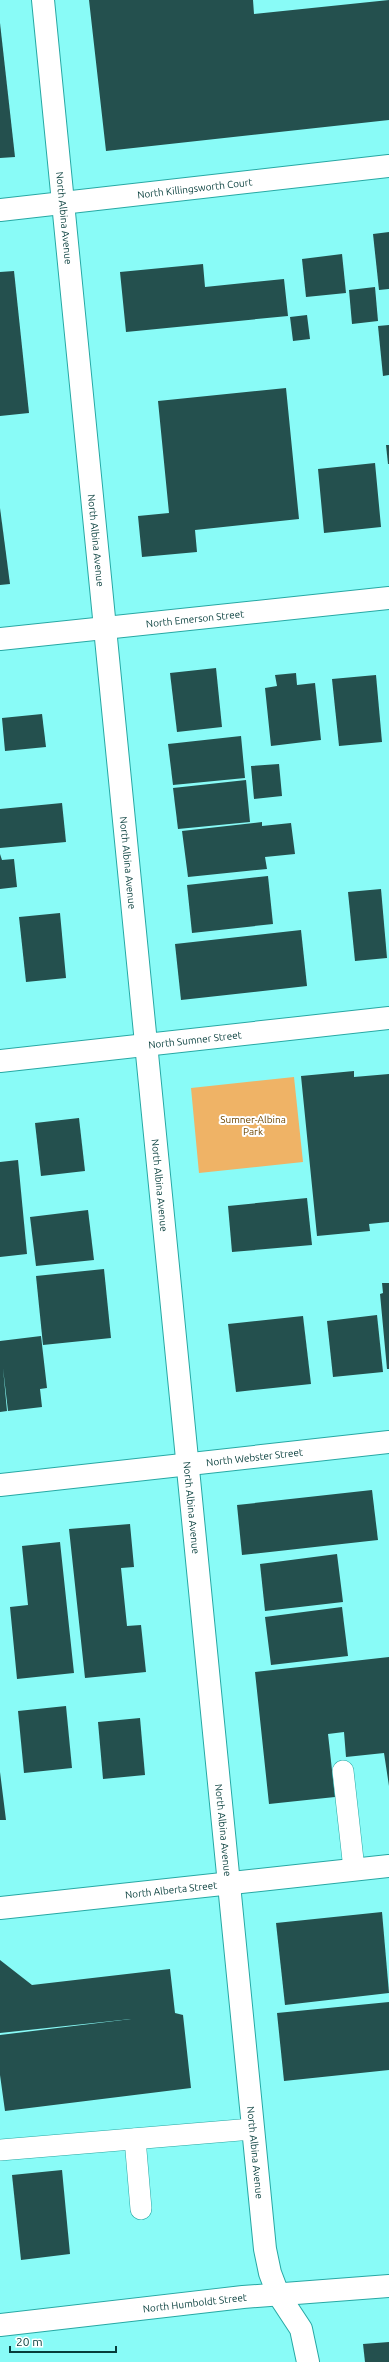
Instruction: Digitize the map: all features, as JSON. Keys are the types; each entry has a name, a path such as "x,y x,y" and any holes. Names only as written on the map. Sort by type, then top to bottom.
{"street":[{"name":"North Albina Avenue","path":"43,0 265,2250 270,2273 278,2294 301,2329 308,2362"},
{"name":"North Killingsworth Court","path":"0,210 389,166"},
{"name":"North Emerson Street","path":"0,639 389,598"},
{"name":"North Sumner Street","path":"0,1061 389,1018"},
{"name":"North Webster Street","path":"0,1485 389,1442"},
{"name":"North Alberta Street","path":"0,1908 389,1866"},
{"name":"North Humboldt Street","path":"0,2324 278,2294 389,2286"}],"lane":[{"path":"343,1771 354,1869"},
{"path":"0,2150 252,2129"},
{"path":"135,2139 141,2208"}],"green space":[{"name":"Sumner-Albina Park","path":"294,1077 303,1162 199,1173 191,1088"}],"building":[{"path":"89,0 253,0 254,14 389,0 389,120 106,151"},
{"path":"0,23 15,157 0,158"},
{"path":"389,232 389,289 379,290 373,234"},
{"path":"342,254 346,293 306,297 302,259"},
{"path":"203,264 205,287 284,279 288,316 126,332 120,272"},
{"path":"14,271 29,413 0,416 0,272"},
{"path":"375,287 378,321 352,324 349,290"},
{"path":"307,315 310,339 293,341 290,317"},
{"path":"389,325 389,375 383,376 378,326"},
{"path":"286,388 299,519 195,530 197,552 142,557 138,516 169,513 158,401"},
{"path":"386,445 389,445 389,464 388,464"},
{"path":"375,463 381,527 324,533 318,469"},
{"path":"0,508 10,584 0,585"},
{"path":"216,668 222,727 177,732 170,673"},
{"path":"296,673 297,685 315,683 321,740 271,746 265,688 277,686 275,675"},
{"path":"376,675 382,742 339,746 332,679"},
{"path":"42,714 46,747 5,751 2,718"},
{"path":"241,736 245,778 173,785 168,744"},
{"path":"279,764 282,796 254,799 251,766"},
{"path":"246,780 250,822 178,829 173,788"},
{"path":"62,803 66,842 0,848 0,809"},
{"path":"262,822 262,826 291,823 295,854 265,857 267,869 188,877 182,831"},
{"path":"0,854 2,860 14,859 17,887 0,889"},
{"path":"268,876 273,924 192,933 187,885"},
{"path":"381,889 387,958 355,961 348,892"},
{"path":"60,913 66,978 26,982 19,917"},
{"path":"301,930 307,986 181,1000 175,944"},
{"path":"354,1071 354,1077 389,1074 389,1222 369,1224 370,1231 317,1236 301,1076"},
{"path":"79,1118 85,1171 41,1176 35,1123"},
{"path":"18,1160 27,1254 0,1257 0,1162"},
{"path":"307,1198 312,1245 232,1252 228,1206"},
{"path":"88,1210 94,1260 36,1266 30,1217"},
{"path":"104,1269 111,1338 43,1345 36,1276"},
{"path":"382,1283 389,1283 389,1369 387,1369 380,1294 383,1293"},
{"path":"377,1315 383,1372 333,1377 327,1321"},
{"path":"303,1316 311,1384 236,1392 228,1324"},
{"path":"41,1336 47,1388 40,1389 42,1407 8,1411 3,1368 7,1411 0,1412 0,1341"},
{"path":"372,1490 378,1540 242,1555 237,1505"},
{"path":"130,1524 134,1567 121,1568 127,1626 141,1625 146,1672 85,1678 69,1529"},
{"path":"60,1542 74,1673 17,1679 10,1607 28,1605 22,1546"},
{"path":"337,1554 343,1602 265,1611 260,1564"},
{"path":"342,1607 348,1656 271,1665 265,1617"},
{"path":"389,1657 389,1786 384,1753 346,1757 344,1732 328,1734 335,1797 269,1804 255,1672"},
{"path":"66,1706 72,1768 24,1773 18,1711"},
{"path":"140,1718 145,1775 103,1779 98,1722"},
{"path":"0,1772 6,1820 0,1820"},
{"path":"382,1912 389,1993 285,2005 276,1923"},
{"path":"0,1960 32,1985 170,1969 175,2013 183,2015 191,2088 5,2111 0,2075 0,2035 131,2019 0,2033"},
{"path":"389,2002 389,2070 284,2081 277,2013"},
{"path":"62,2170 70,2254 21,2260 12,2175"},
{"path":"389,2342 389,2362 365,2362 363,2344"}]}
